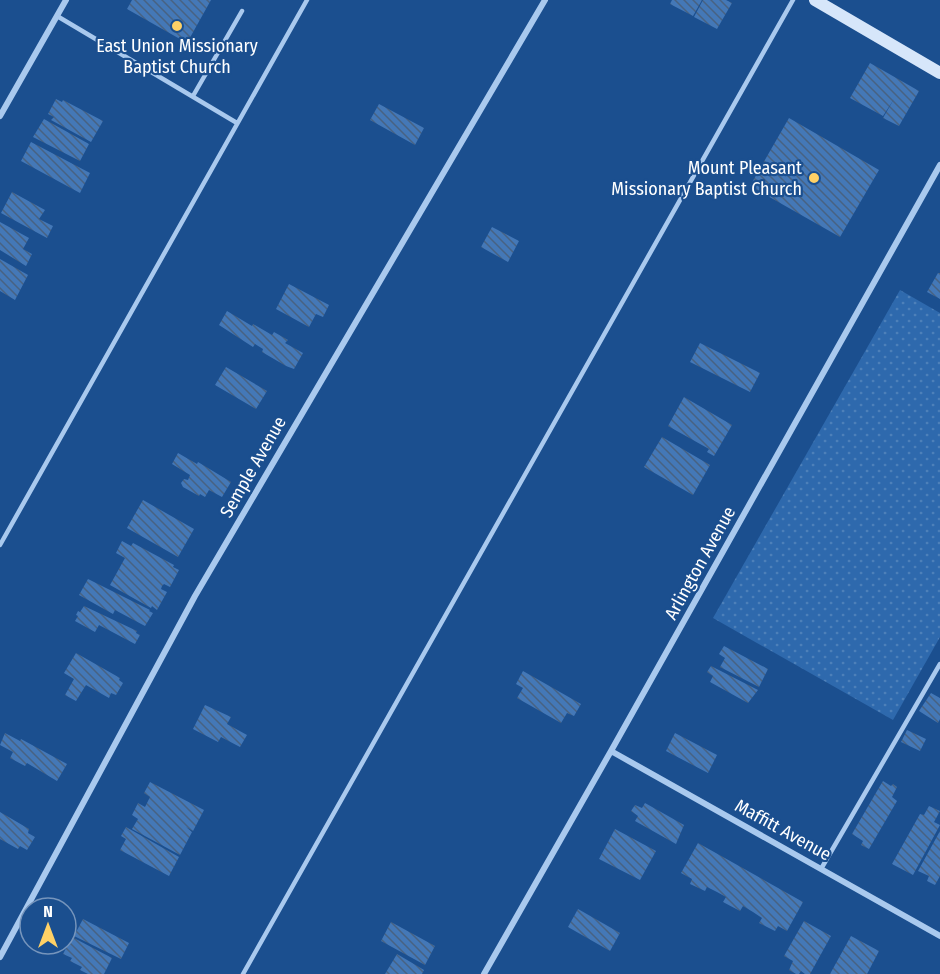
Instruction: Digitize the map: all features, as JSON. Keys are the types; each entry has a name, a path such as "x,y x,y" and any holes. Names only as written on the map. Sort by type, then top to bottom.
{"street":[{"path":"0,116 66,0"},
{"name":"Semple Avenue","path":"0,957 195,596 545,0"},
{"path":"815,0 940,73"},
{"name":"Arlington Avenue","path":"484,974 940,165"},
{"name":"Maffitt Avenue","path":"611,751 940,936"}],"lane":[{"path":"0,545 307,0"},
{"path":"243,974 793,0"},
{"path":"193,96 242,11"},
{"path":"57,16 237,123"},
{"path":"821,869 940,664"}],"shaded area":[{"path":"900,290 940,313 940,637 893,720 713,618"}],"building":[{"name":"East Union Missionary Baptist Church","path":"132,0 211,0 187,43 127,9"},
{"path":"672,0 702,0 693,16 670,4"},
{"path":"703,0 726,0 732,3 717,29 694,17"},
{"path":"870,63 919,91 899,126 883,118 894,99 883,116 850,98"},
{"path":"56,99 62,102 63,100 103,121 91,142 51,120 54,117 48,114"},
{"path":"379,104 424,128 415,145 370,120"},
{"name":"Mount Pleasant Missionary Baptist Church","path":"789,118 879,170 840,237 750,186"},
{"path":"44,119 89,144 80,161 33,137"},
{"path":"31,142 90,173 80,193 21,161"},
{"path":"12,192 45,210 39,219 53,226 47,238 1,213"},
{"path":"0,222 29,238 23,249 32,254 26,266 0,250"},
{"path":"492,227 519,241 508,262 481,247"},
{"path":"0,259 28,275 15,300 0,291"},
{"path":"940,273 940,299 927,292"},
{"path":"289,284 329,305 323,317 316,314 309,327 276,309"},
{"path":"227,311 252,326 253,324 272,335 274,332 288,340 285,343 303,353 294,369 262,352 263,349 255,344 253,347 219,325"},
{"path":"700,343 760,373 750,392 690,362"},
{"path":"226,367 267,391 256,409 215,385"},
{"path":"684,397 732,425 714,456 707,452 709,449 668,426"},
{"path":"662,437 710,465 693,495 644,467"},
{"path":"178,453 231,482 222,497 209,490 205,497 200,494 199,496 183,487 181,483 184,479 188,480 190,475 172,464"},
{"path":"143,500 194,529 178,557 127,528"},
{"path":"122,541 131,546 133,543 179,570 170,587 164,584 162,586 161,589 167,592 157,610 110,585 125,558 116,553"},
{"path":"88,579 150,610 153,613 145,626 115,610 113,614 79,595"},
{"path":"84,606 137,631 136,633 140,635 135,644 99,625 95,632 75,621 78,611 80,612"},
{"path":"724,646 768,669 759,687 720,667 725,658 719,654"},
{"path":"76,653 120,678 119,680 123,683 116,695 111,693 109,698 86,685 76,701 65,695 74,679 64,673"},
{"path":"711,666 758,690 748,703 710,682 713,676 707,672"},
{"path":"523,671 581,704 574,716 567,713 561,723 517,698 523,688 516,684"},
{"path":"931,693 940,698 938,723 919,711"},
{"path":"205,705 231,717 227,724 247,735 240,747 221,737 218,742 193,729"},
{"path":"907,730 926,739 920,751 901,742"},
{"path":"5,733 67,764 57,781 27,763 25,766 10,758 13,752 0,745"},
{"path":"675,733 717,755 708,773 666,751"},
{"path":"883,781 897,787 892,797 897,801 869,849 861,845 863,841 852,834"},
{"path":"150,782 204,810 193,831 186,827 192,832 180,855 132,829 138,819 132,815 138,803 145,807 150,797 144,793"},
{"path":"645,803 684,825 676,844 635,821 638,816 631,811 635,805 642,808"},
{"path":"929,806 940,811 934,822 940,825 913,875 892,864 920,814 924,815"},
{"path":"0,812 29,829 28,833 35,837 27,850 20,846 18,849 0,839"},
{"path":"126,827 179,857 169,876 120,850 126,839 121,836"},
{"path":"615,829 656,851 640,880 599,859"},
{"path":"940,831 940,876 935,885 927,881 929,876 918,871"},
{"path":"698,843 803,902 787,931 778,926 775,931 759,923 762,918 743,906 740,911 723,902 726,897 717,892 707,887 705,891 690,884 692,879 681,873"},
{"path":"578,909 620,933 610,951 568,927"},
{"path":"83,919 129,943 121,959 78,938 78,928"},
{"path":"804,921 831,936 810,974 801,971 796,974 789,970 793,961 784,956"},
{"path":"391,922 435,946 425,965 381,941"},
{"path":"851,936 879,951 867,974 830,974"},
{"path":"78,940 112,958 104,974 88,974 80,970 82,967 70,961 72,958 68,956 78,956"},
{"path":"397,954 424,970 422,974 385,974"}],"place":[{"name":"East Union Missionary Baptist Church","path":"177,26"},
{"name":"Mount Pleasant Missionary Baptist Church","path":"814,178"}]}
